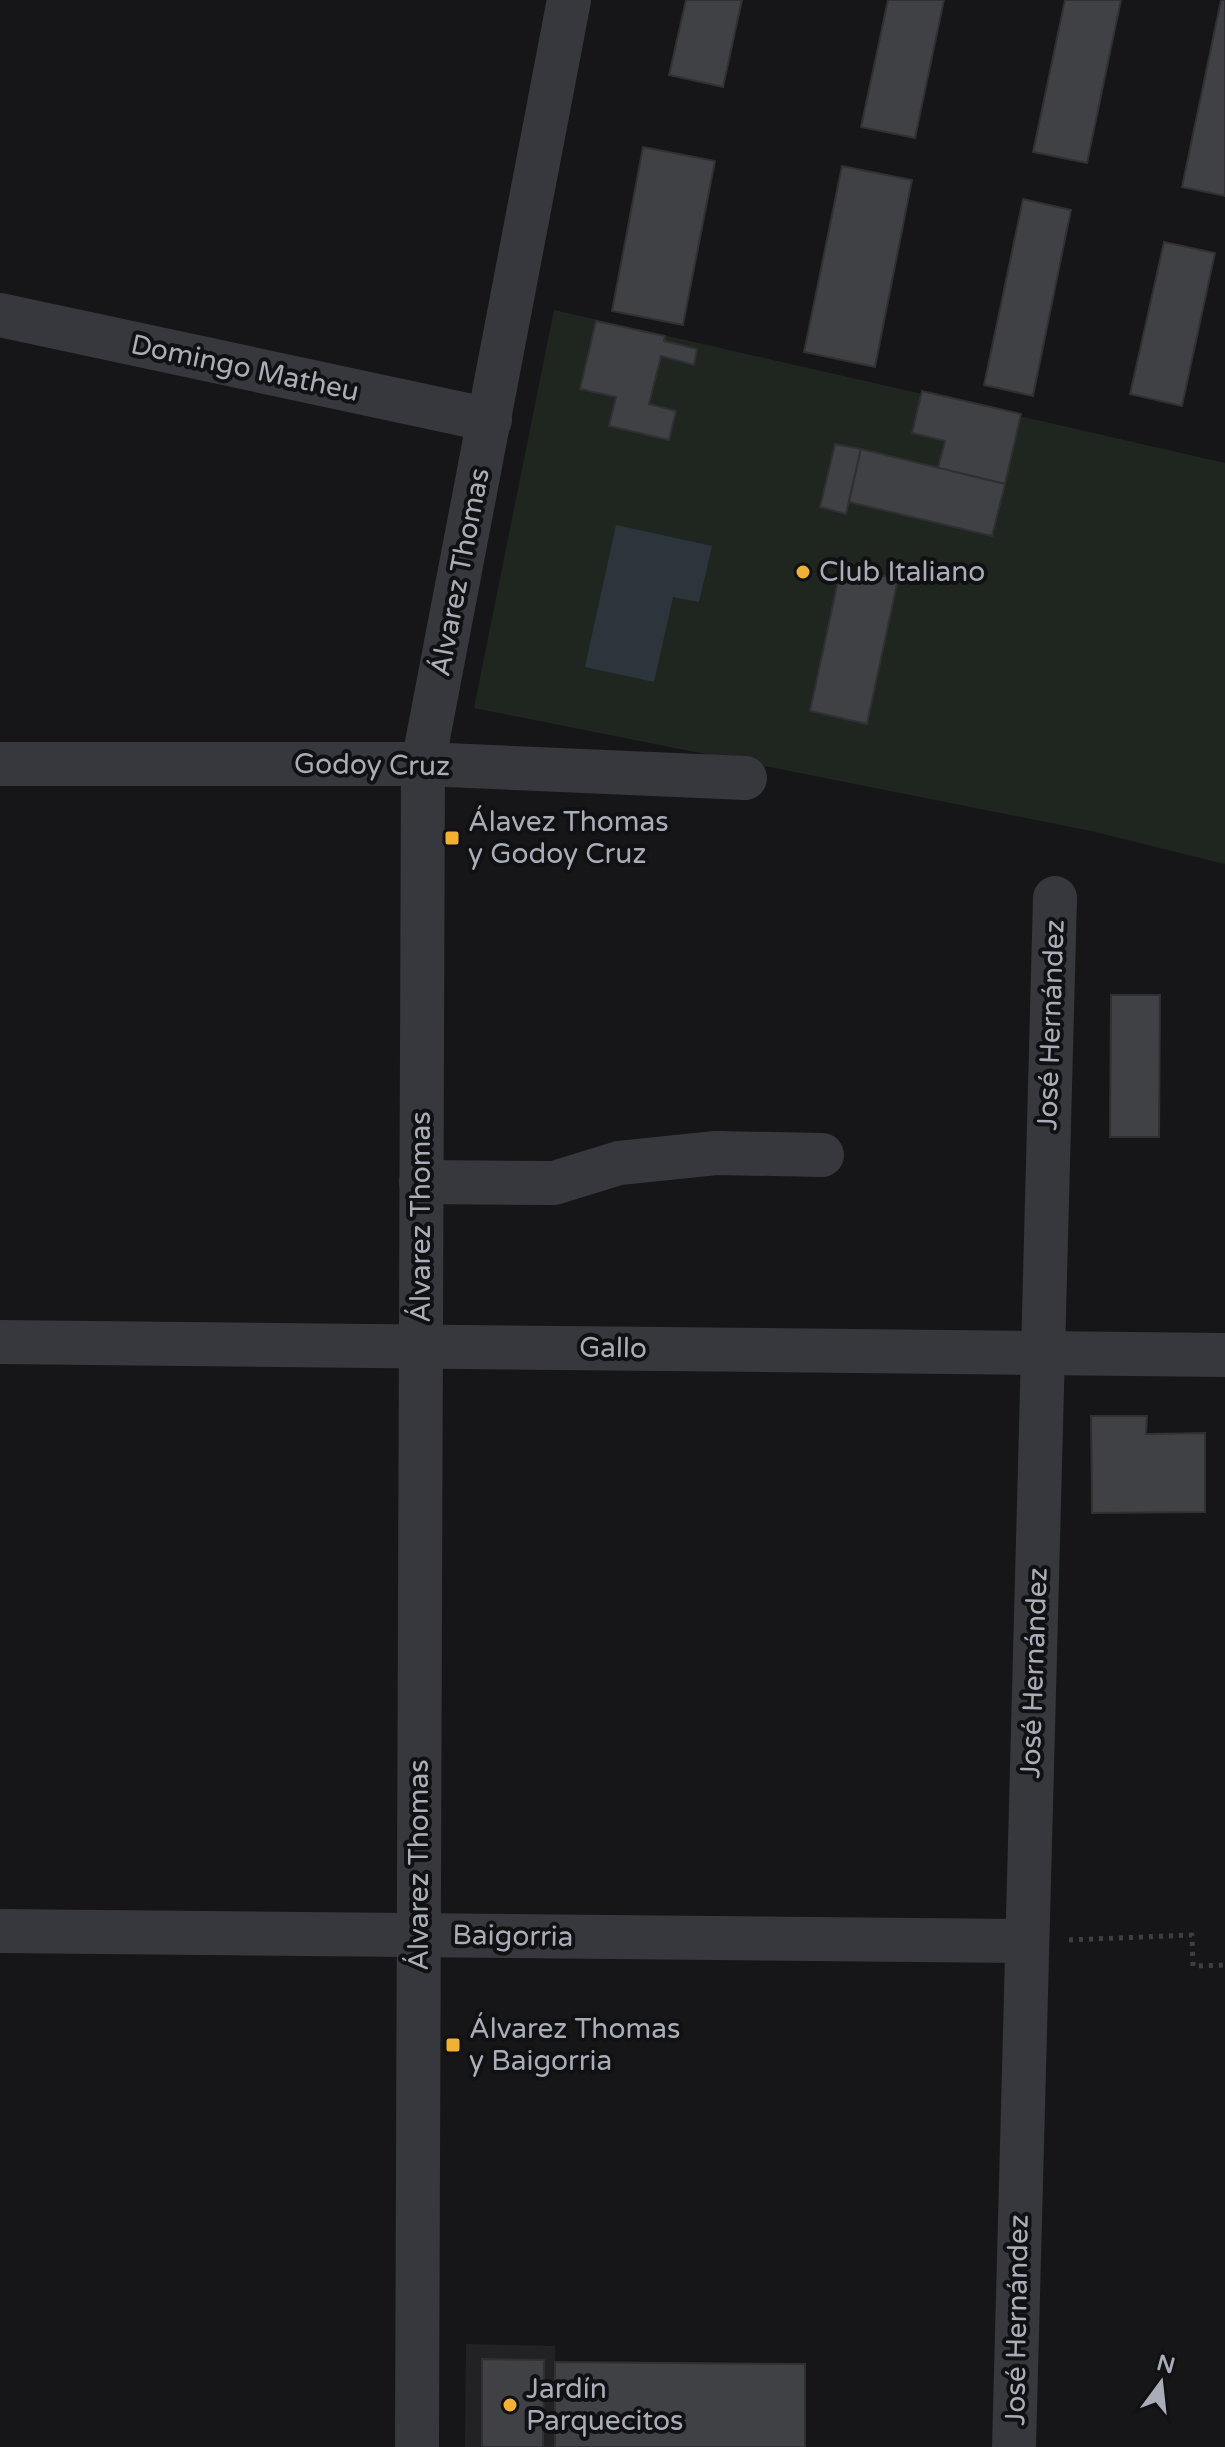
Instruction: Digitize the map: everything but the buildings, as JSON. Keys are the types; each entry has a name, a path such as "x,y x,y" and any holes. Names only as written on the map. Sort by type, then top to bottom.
{"street":[{"name":"Álvarez Thomas","path":"417,2447 423,764 569,0"},
{"name":"Domingo Matheu","path":"0,315 490,420"},
{"name":"Godoy Cruz","path":"0,764 423,764 745,778"},
{"name":"José Hernández","path":"1014,2447 1055,898"},
{"path":"421,1182 554,1183 619,1163 703,1155 822,1155"},
{"name":"Gallo","path":"0,1342 1225,1355"},
{"name":"Baigorria","path":"0,1931 1027,1941"}],"path":[{"path":"1027,1941 1192,1935 1193,1966 1225,1965"}],"shaded area":[{"name":"Club Italiano","path":"554,310 1225,463 1225,864 1091,831 474,708"},
{"path":"616,525 712,546 699,602 673,597 654,682 585,667"},
{"name":"Jardín Parquecitos","path":"466,2344 555,2346 555,2447 465,2447"}],"place":[{"name":"Club Italiano","path":"803,572"},
{"name":"Álavez Thomas y Godoy Cruz","path":"452,838"},
{"name":"Álvarez Thomas y Baigorria","path":"453,2045"},
{"name":"Jardín Parquecitos","path":"510,2405"}]}
